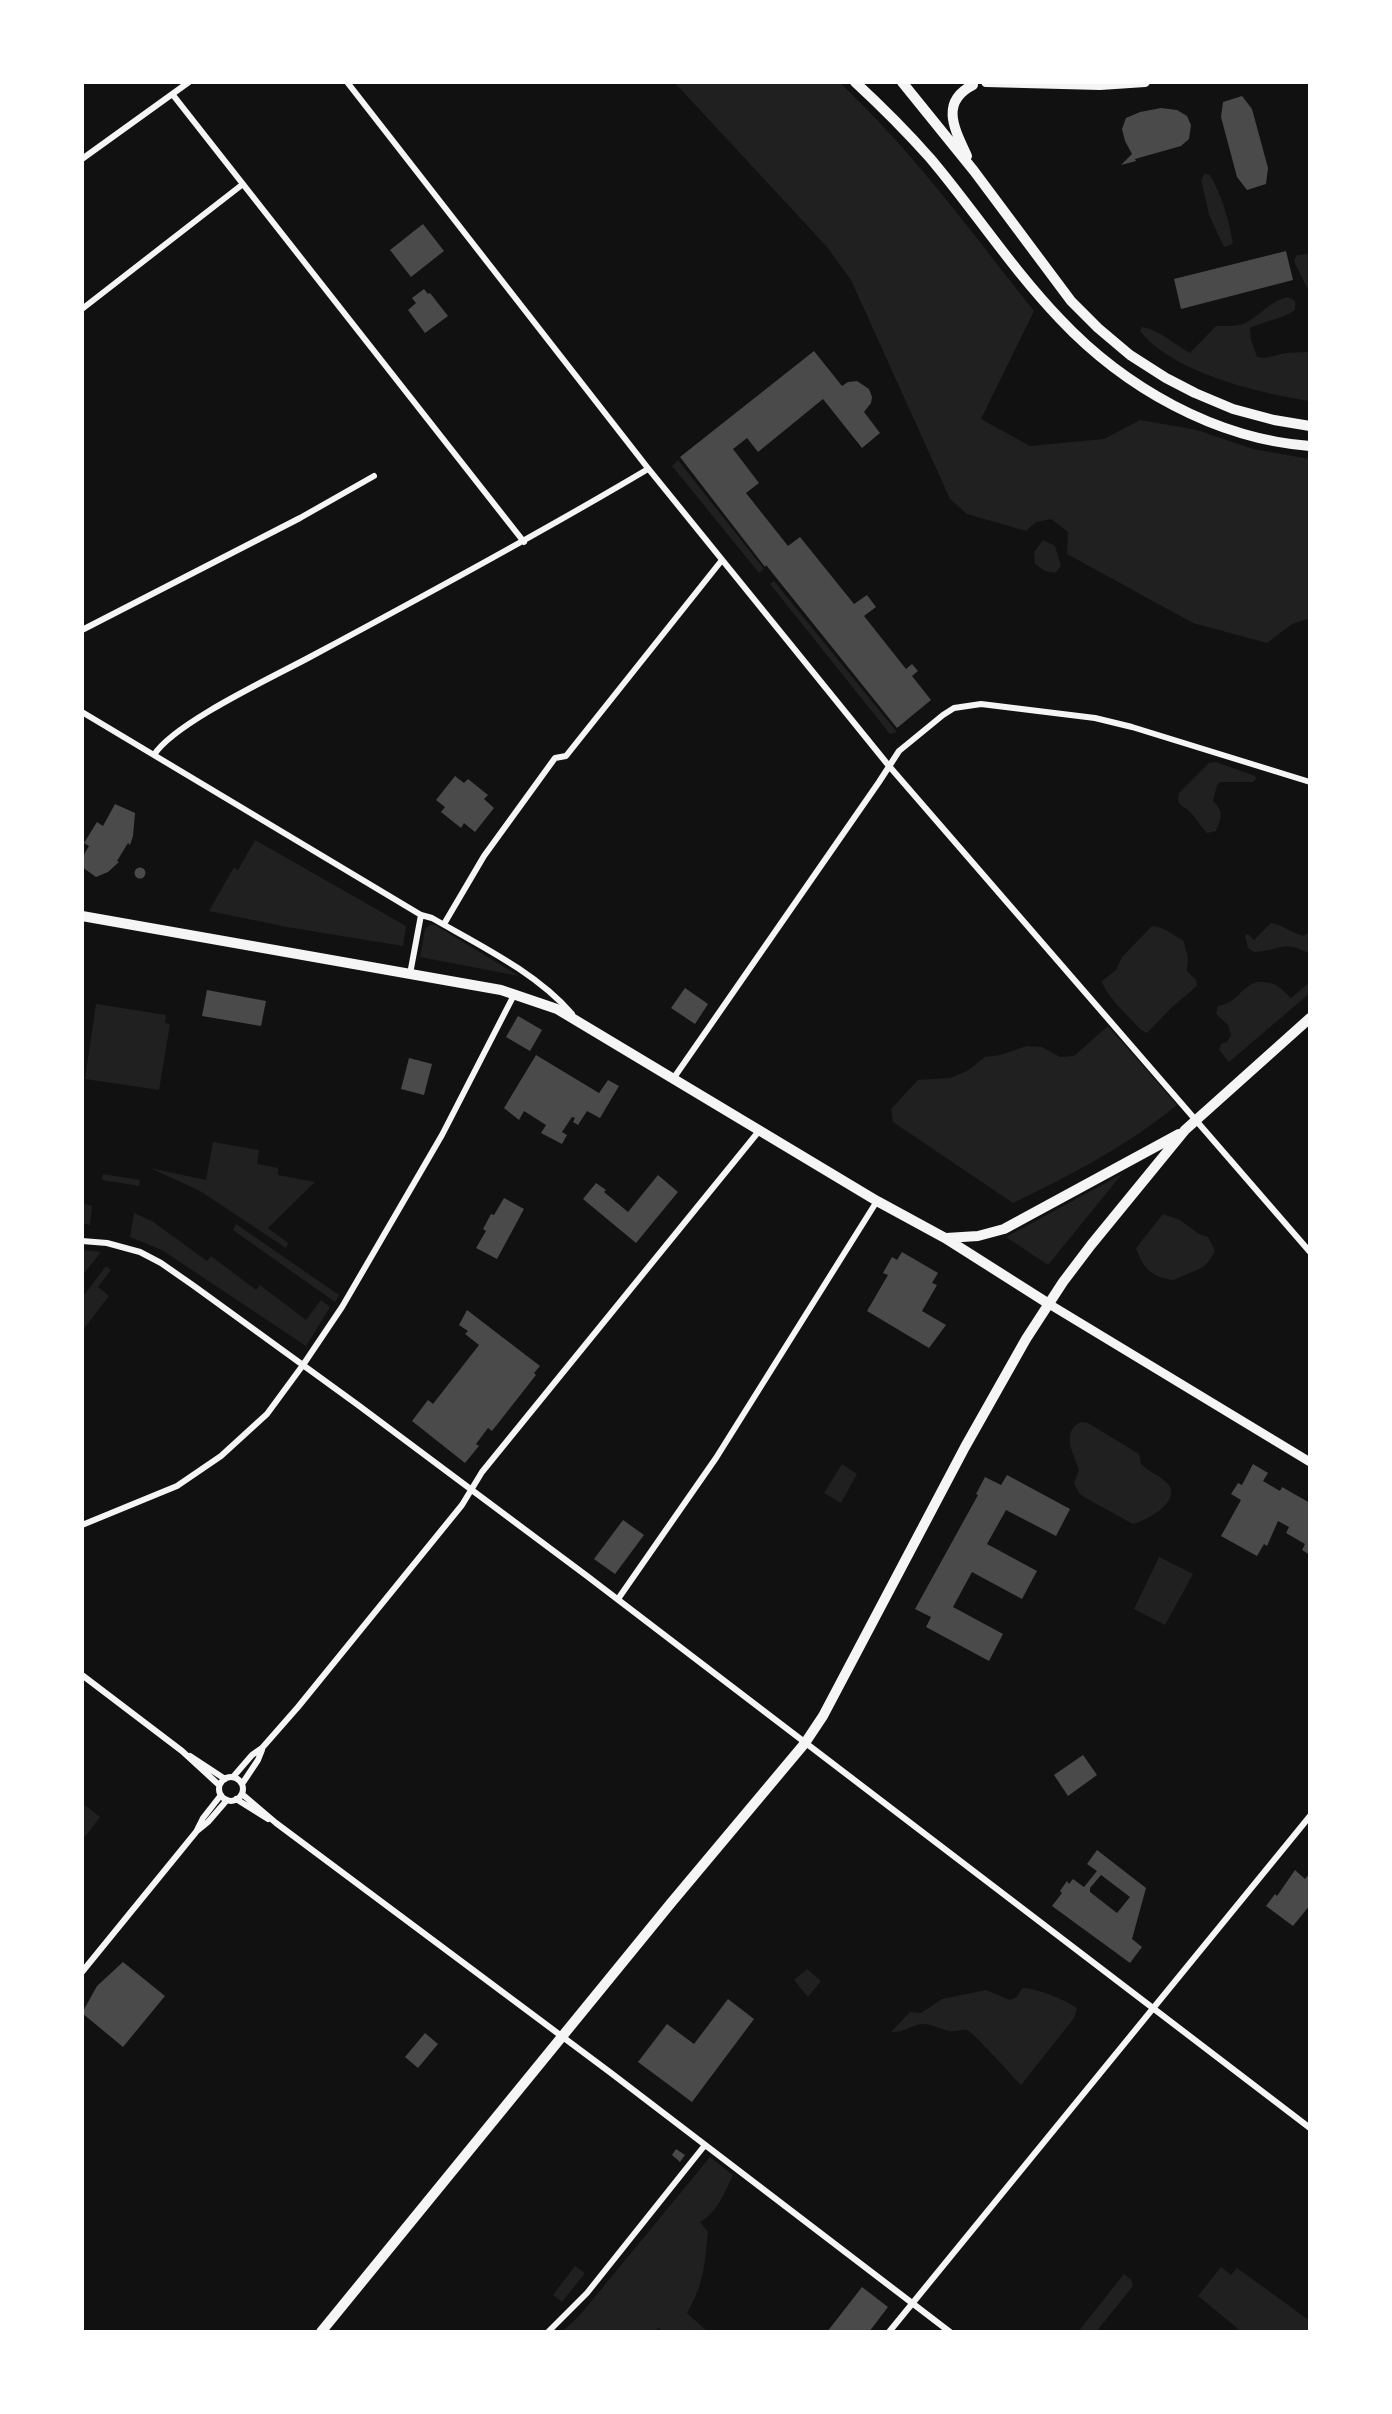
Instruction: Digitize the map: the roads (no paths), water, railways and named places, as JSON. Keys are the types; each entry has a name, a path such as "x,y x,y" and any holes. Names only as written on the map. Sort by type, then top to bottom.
{"highway":[{"path":"855,82 929,158 1059,318 1112,366 1157,396 1224,428 1269,440 1310,446"},
{"path":"902,82 974,171 1071,301 1130,355 1166,378 1233,409 1310,426"},
{"path":"974,171 954,127 953,109 960,94 977,83"}],"main road":[{"path":"977,83 1100,85 1145,82"},
{"path":"82,916 515,993 557,1009 877,1201 945,1238 1310,1462"},
{"path":"321,2332 805,1743 829,1704 1026,1339 1091,1245 1185,1130 1310,1018"},
{"path":"945,1238 978,1236 1004,1229 1185,1130"}],"street":[{"path":"82,159 189,82"},
{"path":"347,82 648,469 890,766 1310,1252"},
{"path":"173,95 524,542"},
{"path":"82,309 243,184"},
{"path":"154,755 164,741 216,708 524,542 648,469"},
{"path":"82,630 300,518 374,476"},
{"path":"444,924 484,856 555,758 566,756 722,560"},
{"path":"673,1079 899,751 954,708 981,704 1082,716 1119,724 1310,782"},
{"path":"82,712 421,915 444,924 531,978 558,999 578,1021"},
{"path":"410,974 421,915"},
{"path":"82,1525 177,1486 199,1473 267,1414 341,1308 426,1163 515,993"},
{"path":"219,1786 225,1779 233,1777 252,1755 262,1748 462,1505 482,1472 759,1131"},
{"path":"618,1599 716,1458 877,1201"},
{"path":"82,1241 121,1246 155,1259 618,1599 1310,2128"},
{"path":"82,1675 182,1751 225,1779"},
{"path":"239,1797 242,1784 258,1760 262,1748"},
{"path":"182,1751 219,1786 221,1795 227,1800"},
{"path":"233,1777 242,1784"},
{"path":"196,1832 221,1795"},
{"path":"82,1972 196,1832 227,1800 239,1797 563,2037 950,2332"},
{"path":"889,2332 1310,1816"},
{"path":"548,2332 587,2293 705,2145"}]}
